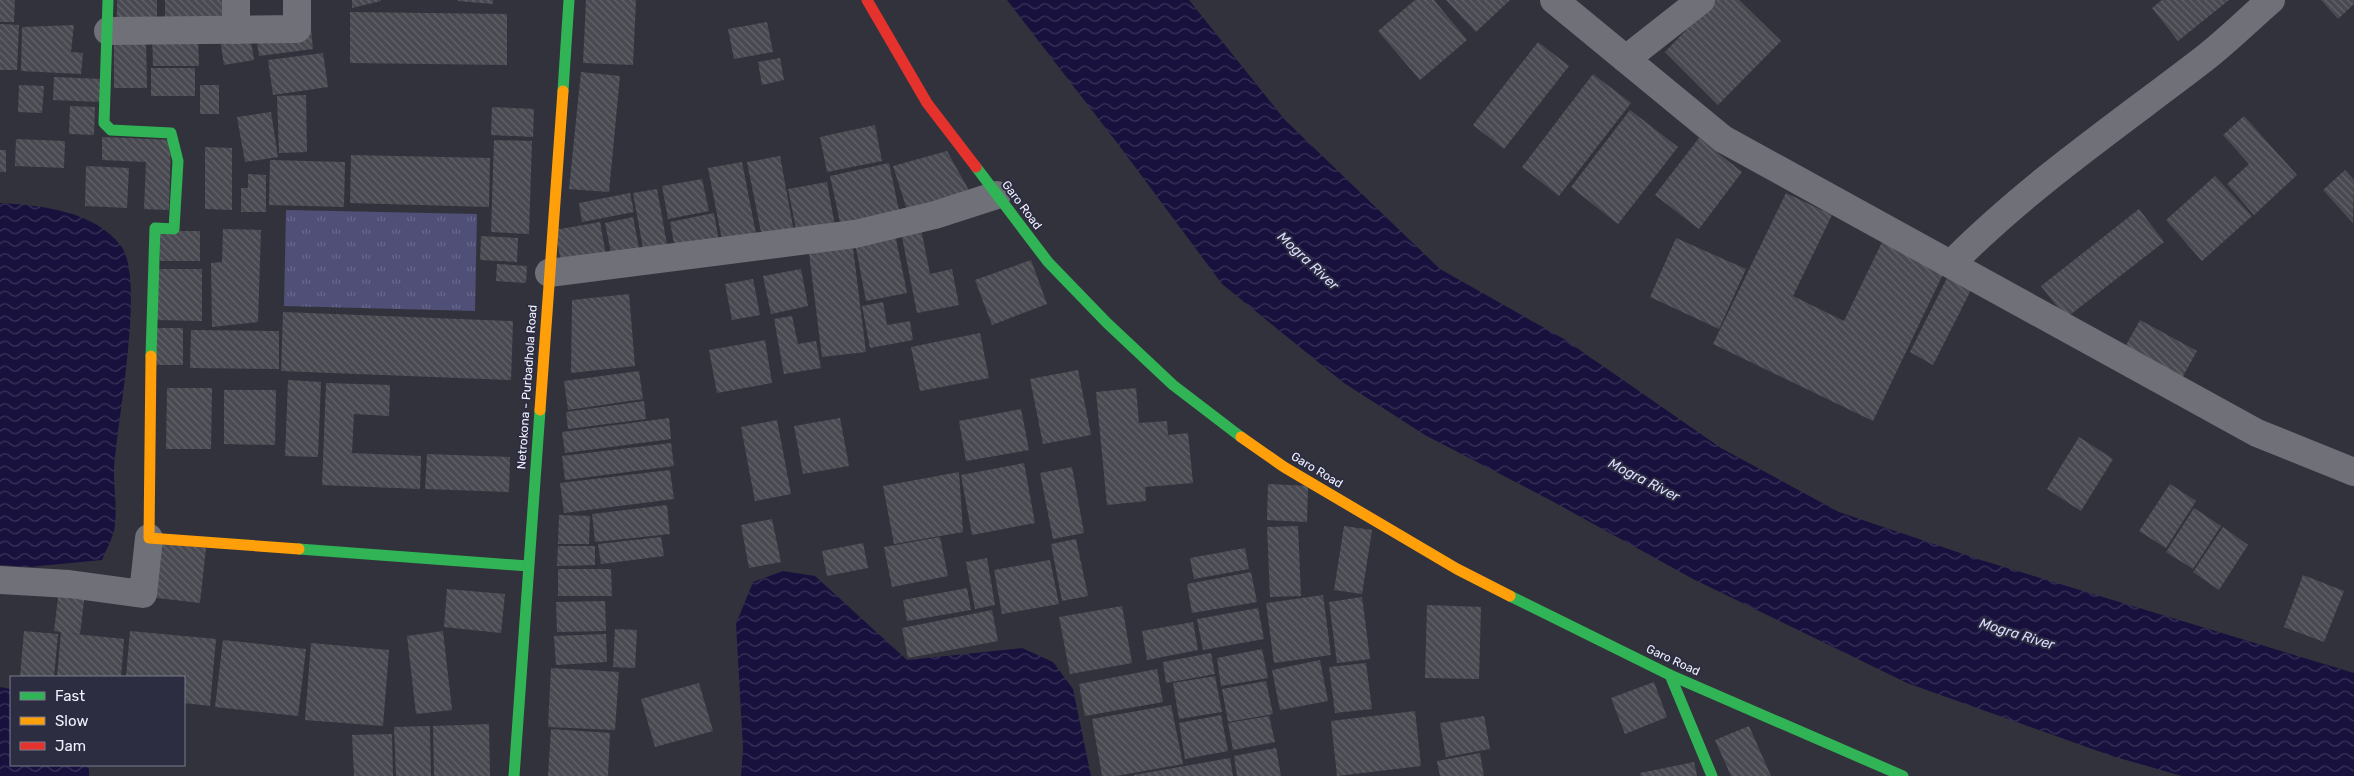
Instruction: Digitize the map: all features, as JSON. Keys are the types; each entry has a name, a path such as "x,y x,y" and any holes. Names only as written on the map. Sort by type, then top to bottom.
{"street":[{"path":"0,580 69,584 143,594 149,538 151,300 155,228 174,229 178,160 171,133 111,130 104,123 108,0"},
{"path":"236,0 236,30"},
{"path":"108,31 297,29 297,0"},
{"name":"Netrokona - Purbadhola Road","path":"514,776 569,0"},
{"name":"Garo Road","path":"867,0 927,103 1048,262 1107,323 1173,385 1248,443 1284,467 1457,569 1670,675 1903,776"},
{"path":"1554,0 1723,139 2256,433 2354,472"},
{"path":"1626,59 1701,0"},
{"path":"1951,264 1988,226 2047,177 2207,57 2271,0"},
{"path":"549,273 855,234 935,215 997,195"},
{"path":"149,538 528,566"},
{"path":"1670,675 1712,776"}],"green space":[{"path":"286,210 477,214 475,311 284,306"}],"water":[{"name":"Mogra River","path":"1007,0 1189,0 1285,120 1440,269 1564,339 1721,448 1839,512 1981,560 2354,673 2354,776 2182,776 2112,756 1907,683 1693,579 1550,500 1425,435 1344,383 1222,284 1121,148"},
{"path":"0,203 49,208 66,212 97,225 110,234 121,246 128,263 131,289 130,320 128,354 114,472 115,525 112,538 102,560 29,567 0,565"},
{"path":"783,571 815,576 907,660 1022,648 1053,662 1073,689 1091,776 741,776 743,748 736,624 753,582"},
{"path":"0,687 10,689 10,766 89,766 89,776 0,776"}],"building":[{"path":"0,0 15,0 14,22 0,22"},
{"path":"117,0 157,0 157,25 117,25"},
{"path":"165,0 224,0 225,27 165,27"},
{"path":"352,0 381,0 381,1 352,8"},
{"path":"493,0 493,4 458,1"},
{"path":"586,0 636,0 633,65 583,63"},
{"path":"1415,0 1434,0 1467,40 1420,80 1378,31"},
{"path":"1446,0 1510,0 1476,32"},
{"path":"1715,0 1739,0 1781,41 1718,105 1665,52"},
{"path":"2162,0 2229,0 2178,41 2152,8"},
{"path":"2321,0 2354,0 2354,4 2338,19"},
{"path":"350,12 507,14 507,65 350,63"},
{"path":"767,22 773,52 734,59 728,29"},
{"path":"0,24 19,25 17,70 0,70"},
{"path":"74,25 71,52 83,53 81,74 21,71 22,27"},
{"path":"311,28 313,49 259,56 256,35"},
{"path":"152,35 198,35 199,66 153,66"},
{"path":"250,35 254,60 224,65 220,39"},
{"path":"114,41 146,41 147,88 114,88"},
{"path":"1538,42 1569,66 1504,149 1473,125"},
{"path":"323,53 328,87 273,95 268,60"},
{"path":"780,58 784,80 762,85 758,62"},
{"path":"151,68 195,68 195,96 151,96"},
{"path":"581,72 620,76 609,192 569,189"},
{"path":"1593,74 1631,103 1559,196 1522,167"},
{"path":"54,77 102,79 102,102 53,100"},
{"path":"19,85 44,86 42,113 18,112"},
{"path":"200,85 219,85 219,114 200,114"},
{"path":"306,95 307,152 279,153 277,96"},
{"path":"70,106 95,107 94,135 69,134"},
{"path":"492,107 534,109 533,137 491,135"},
{"path":"1630,110 1678,147 1618,224 1571,187"},
{"path":"271,112 278,157 245,162 237,117"},
{"path":"2244,116 2297,175 2254,215 2227,184 2249,164 2223,135"},
{"path":"875,125 882,161 827,172 820,137"},
{"path":"102,137 171,140 169,210 144,209 146,162 102,160"},
{"path":"1699,138 1742,172 1699,229 1655,195"},
{"path":"16,139 65,141 64,168 15,166"},
{"path":"494,140 532,141 529,234 491,232"},
{"path":"205,147 232,148 232,210 205,209"},
{"path":"0,150 6,150 6,172 0,172"},
{"path":"947,151 971,194 908,213 893,166"},
{"path":"351,155 490,158 489,207 350,203"},
{"path":"780,156 794,232 762,237 747,162"},
{"path":"270,160 345,162 344,207 269,205"},
{"path":"742,162 757,239 723,245 708,168"},
{"path":"889,163 900,215 841,227 830,176"},
{"path":"86,166 129,168 127,208 85,206"},
{"path":"2345,170 2354,180 2353,223 2323,190"},
{"path":"248,174 266,175 266,212 241,212 241,188 248,188"},
{"path":"2215,176 2252,216 2202,261 2166,220"},
{"path":"702,179 709,211 668,219 662,186"},
{"path":"827,182 835,226 797,234 788,189"},
{"path":"657,189 668,250 644,254 633,193"},
{"path":"630,193 634,212 582,222 579,203"},
{"path":"1786,193 1832,215 1793,296 1844,321 1883,240 1945,270 1873,421 1713,344"},
{"path":"2139,209 2164,242 2066,318 2041,286"},
{"path":"714,213 719,241 675,249 670,222"},
{"path":"633,217 640,253 612,258 605,223"},
{"path":"600,222 607,260 562,268 555,230"},
{"path":"223,229 261,230 258,322 212,327 211,263 222,262"},
{"path":"921,229 930,274 952,269 959,305 917,313 901,232"},
{"path":"160,231 200,231 200,261 160,261"},
{"path":"895,234 907,293 866,301 855,243"},
{"path":"481,236 518,238 517,262 480,260"},
{"path":"1676,238 1746,269 1719,329 1650,297"},
{"path":"853,248 866,352 822,357 809,253"},
{"path":"1031,260 1047,304 992,325 975,280"},
{"path":"497,264 527,266 526,283 496,281"},
{"path":"156,269 202,269 202,321 156,320"},
{"path":"801,269 808,306 771,314 763,276"},
{"path":"1947,278 1971,290 1933,365 1910,352"},
{"path":"753,279 760,315 732,320 725,284"},
{"path":"629,294 635,366 571,373 572,300"},
{"path":"883,302 887,325 910,321 913,340 870,348 862,306"},
{"path":"283,312 513,321 511,380 281,371"},
{"path":"792,316 798,344 816,341 821,368 784,374 774,319"},
{"path":"2140,320 2197,351 2182,378 2125,347"},
{"path":"155,328 183,328 183,365 154,365"},
{"path":"191,330 279,331 279,369 190,368"},
{"path":"980,333 989,378 920,391 911,347"},
{"path":"765,340 772,383 717,393 709,350"},
{"path":"1078,370 1091,435 1043,444 1030,379"},
{"path":"639,371 643,399 568,410 564,381"},
{"path":"288,380 321,382 318,457 285,456"},
{"path":"326,383 390,385 389,416 354,414 352,453 421,456 420,489 322,485"},
{"path":"167,388 212,388 211,449 166,449"},
{"path":"1136,388 1139,423 1167,421 1168,435 1188,433 1193,483 1145,487 1146,501 1107,505 1096,392"},
{"path":"224,390 276,390 275,445 224,444"},
{"path":"644,401 646,419 568,429 566,412"},
{"path":"1021,409 1029,450 966,461 959,421"},
{"path":"669,418 671,439 565,453 562,432"},
{"path":"840,418 849,466 803,474 794,426"},
{"path":"777,420 791,494 755,501 741,427"},
{"path":"2079,437 2113,459 2081,511 2047,489"},
{"path":"671,443 674,466 565,480 562,456"},
{"path":"427,454 510,457 509,492 425,489"},
{"path":"1024,463 1035,523 972,535 961,475"},
{"path":"1072,467 1084,533 1053,539 1040,473"},
{"path":"670,470 674,499 564,513 560,483"},
{"path":"959,472 963,532 894,544 883,486"},
{"path":"1268,484 1308,486 1307,522 1267,520"},
{"path":"2170,484 2196,501 2166,548 2139,531"},
{"path":"667,505 670,534 595,542 592,514"},
{"path":"2194,508 2221,526 2193,569 2166,552"},
{"path":"559,515 590,516 589,544 558,544"},
{"path":"772,519 781,562 749,568 741,525"},
{"path":"1298,526 1301,596 1270,597 1267,527"},
{"path":"1344,526 1372,530 1362,594 1334,590"},
{"path":"2223,527 2248,545 2219,590 2193,572"},
{"path":"661,537 664,556 601,564 598,544"},
{"path":"940,537 948,576 892,587 884,547"},
{"path":"1076,539 1088,596 1062,601 1051,544"},
{"path":"155,542 206,548 200,603 149,597"},
{"path":"863,543 868,568 827,576 822,551"},
{"path":"558,546 595,546 595,565 557,566"},
{"path":"1245,548 1249,569 1194,579 1190,558"},
{"path":"987,558 995,605 975,609 966,562"},
{"path":"1050,560 1059,604 1002,614 994,570"},
{"path":"558,569 611,569 612,596 558,596"},
{"path":"1251,572 1257,602 1192,613 1187,584"},
{"path":"2303,575 2344,591 2324,642 2284,627"},
{"path":"967,588 971,610 907,621 903,600"},
{"path":"447,589 505,594 501,633 444,627"},
{"path":"59,590 85,593 80,634 65,633 124,639 121,676 57,676 61,632 54,631"},
{"path":"1323,595 1331,655 1274,663 1266,603"},
{"path":"1362,597 1370,659 1337,663 1329,602"},
{"path":"605,601 606,631 557,632 556,602"},
{"path":"1427,605 1481,607 1479,679 1425,678"},
{"path":"1122,606 1132,663 1070,674 1059,617"},
{"path":"1258,608 1264,639 1203,650 1197,619"},
{"path":"992,610 998,641 908,658 902,628"},
{"path":"1193,622 1198,650 1147,660 1142,631"},
{"path":"615,629 637,630 635,668 613,667"},
{"path":"24,631 58,634 54,676 20,676"},
{"path":"130,631 216,639 210,706 185,703 185,676 126,676"},
{"path":"443,631 452,710 416,714 407,636"},
{"path":"606,634 607,662 556,665 554,636"},
{"path":"223,640 306,649 298,716 215,707"},
{"path":"311,643 389,650 383,726 305,720"},
{"path":"1262,649 1268,678 1221,686 1217,658"},
{"path":"1211,653 1215,674 1166,683 1163,662"},
{"path":"1320,660 1328,701 1280,710 1272,670"},
{"path":"1366,663 1372,709 1335,713 1329,667"},
{"path":"551,668 619,672 615,730 548,727"},
{"path":"1157,669 1163,702 1085,716 1079,684"},
{"path":"1215,676 1222,712 1179,719 1173,683"},
{"path":"1266,681 1273,714 1228,722 1222,689"},
{"path":"1654,682 1667,717 1625,734 1611,698"},
{"path":"699,683 713,731 655,747 641,699"},
{"path":"1171,705 1183,764 1116,776 1102,776 1092,719"},
{"path":"1415,711 1421,766 1337,776 1331,721"},
{"path":"1221,715 1228,751 1185,759 1179,723"},
{"path":"1269,716 1275,742 1233,750 1228,723"},
{"path":"1484,716 1490,749 1446,757 1440,723"},
{"path":"489,724 490,776 434,776 433,726"},
{"path":"430,726 431,776 396,776 394,727"},
{"path":"1749,726 1771,776 1731,776 1715,740"},
{"path":"551,729 610,733 608,776 548,776"},
{"path":"392,734 393,776 354,776 352,735"},
{"path":"1276,748 1281,776 1237,776 1234,756"},
{"path":"1480,753 1484,776 1440,776 1437,761"},
{"path":"1230,758 1233,776 1134,776 1134,775"},
{"path":"1694,762 1697,776 1641,776 1640,773"}],"traffic: fast":[{"path":"108,0 104,123 111,130 171,133 178,161 174,229 155,228 151,356"},
{"path":"563,91 569,0"},
{"path":"976,167 1048,262 1107,323 1173,385 1241,437"},
{"path":"514,776 540,410"},
{"path":"299,549 528,566"},
{"path":"1510,596 1670,675 1903,776"},
{"path":"1670,675 1712,776"}],"traffic: slow":[{"path":"540,410 563,91"},
{"path":"151,356 149,538 299,549"},
{"path":"1241,437 1284,467 1457,569 1510,596"}],"traffic: jam":[{"path":"867,0 927,103 976,167"}]}
